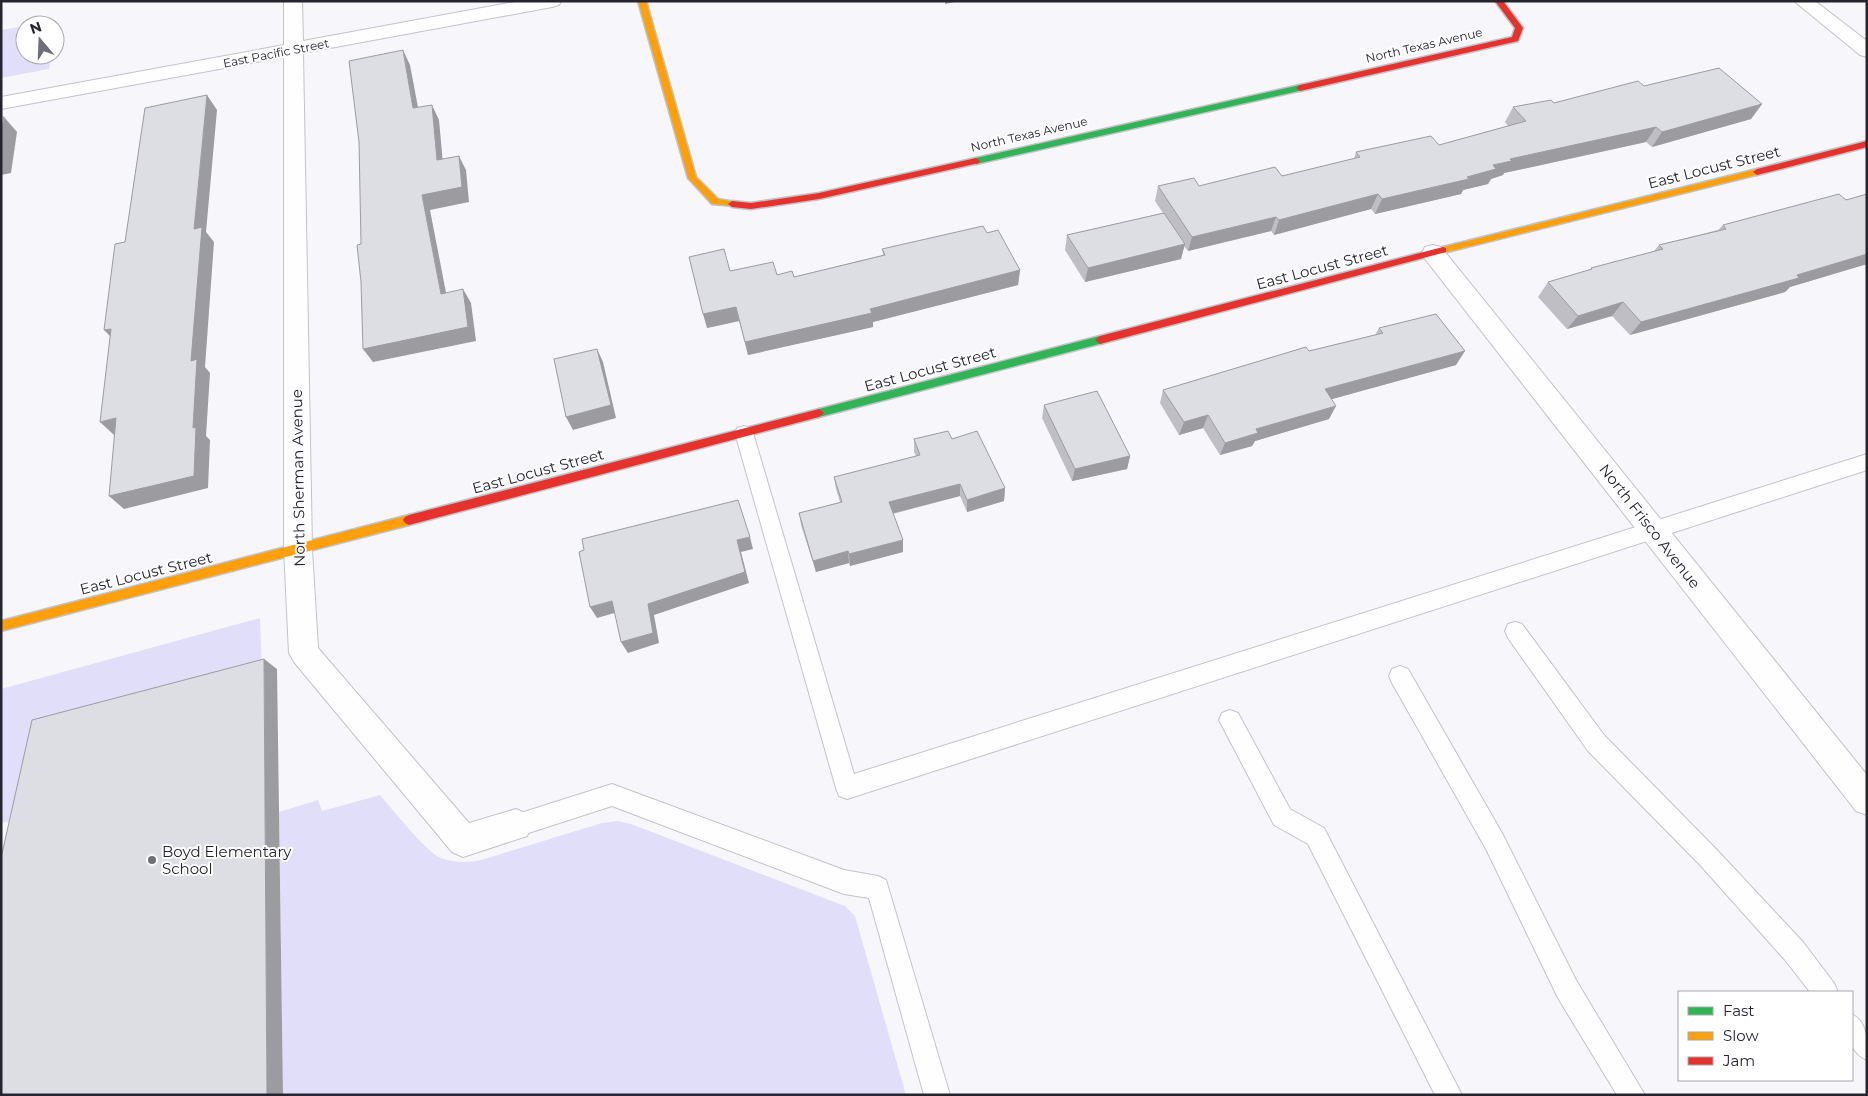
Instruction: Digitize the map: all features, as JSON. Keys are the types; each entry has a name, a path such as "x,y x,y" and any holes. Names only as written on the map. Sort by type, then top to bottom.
{"street":[{"name":"North Sherman Avenue","path":"294,1 298,549 304,653 463,841 516,825"},
{"name":"East Pacific Street","path":"1,103 552,1"},
{"name":"North Texas Avenue","path":"642,1 692,178 716,202 751,206 819,196 1515,39 1519,28 1499,1"},
{"path":"1802,1 1867,51"},
{"name":"East Locust Street","path":"1,626 1433,253 1867,144"},
{"name":"North Frisco Avenue","path":"1433,253 1867,800"}],"lane":[{"path":"744,433 847,788 1867,462"},
{"path":"1516,631 1596,743 1710,858 1794,952 1824,991"},
{"path":"1400,676 1494,840 1567,989 1632,1095"},
{"path":"1230,720 1282,817 1316,836 1449,1095"},
{"path":"516,825 612,796 844,882 878,888 937,1095"},
{"path":"1853,1028 1867,1047"}],"shaded area":[{"path":"15,28 15,65 50,65 49,69 1,78 1,30"},
{"path":"260,618 262,673 27,818 1,823 1,689"},
{"path":"380,795 425,846 439,857 449,860 465,862 481,860 602,823 618,821 631,824 845,906 855,916 906,1095 283,1095 279,812 318,800 322,811"}],"building":[{"path":"403,50 413,108 432,105 437,160 459,156 462,187 422,195 441,294 463,289 468,327 363,349 361,282 357,245 361,244 359,142 349,61"},
{"path":"1719,68 1762,104 1662,132 1656,127 1510,159 1512,161 1493,165 1496,169 1467,177 1469,179 1382,199 1378,194 1279,220 1276,217 1192,237 1158,186 1194,178 1199,186 1275,167 1282,176 1360,157 1356,152 1431,136 1439,145 1526,121 1513,107 1551,100 1554,103 1638,81 1644,86"},
{"path":"207,95 194,229 202,227 191,361 197,359 193,428 196,427 194,476 109,496 116,418 100,422 111,329 104,330 115,244 125,242 145,108"},
{"path":"1,117 4,117 1,133"},
{"path":"1839,194 1846,200 1867,194 1867,254 1797,275 1799,278 1641,322 1623,302 1578,316 1548,282 1591,268 1663,249 1659,245 1726,229 1723,225"},
{"path":"1164,213 1185,244 1088,268 1067,235"},
{"path":"983,226 987,233 998,230 1020,270 870,309 872,313 745,342 736,307 703,314 689,257 724,249 730,271 773,262 777,275 792,271 794,277 885,255 882,249"},
{"path":"1436,314 1465,351 1325,389 1336,406 1256,429 1258,433 1225,443 1208,415 1184,422 1163,390 1306,347 1309,351 1383,333 1379,328"},
{"path":"597,349 611,405 566,417 554,359"},
{"path":"1097,391 1130,456 1075,469 1044,405"},
{"path":"948,431 952,439 977,431 1005,488 967,500 960,484 889,502 903,540 849,554 848,551 813,561 799,513 842,502 834,477 920,455 914,439"},
{"path":"738,500 750,537 737,540 745,572 648,604 653,633 621,642 612,601 590,607 579,552 584,550 582,539"},
{"name":"Boyd Elementary School","path":"264,659 267,1095 1,1095 1,858 32,720"}],"traffic: fast":[{"path":"976,161 1300,88"},
{"path":"819,413 1100,340"}],"traffic: slow":[{"path":"642,1 692,178 715,202 732,204"},
{"path":"1443,250 1757,172"},
{"path":"1,626 409,520"}],"traffic: jam":[{"path":"1300,88 1515,39 1519,28 1499,1"},
{"path":"1757,172 1867,144"},
{"path":"732,204 751,206 819,196 976,161"},
{"path":"1100,340 1443,250"},
{"path":"409,520 819,413"}],"place":[{"name":"Boyd Elementary School","path":"152,860"}]}
